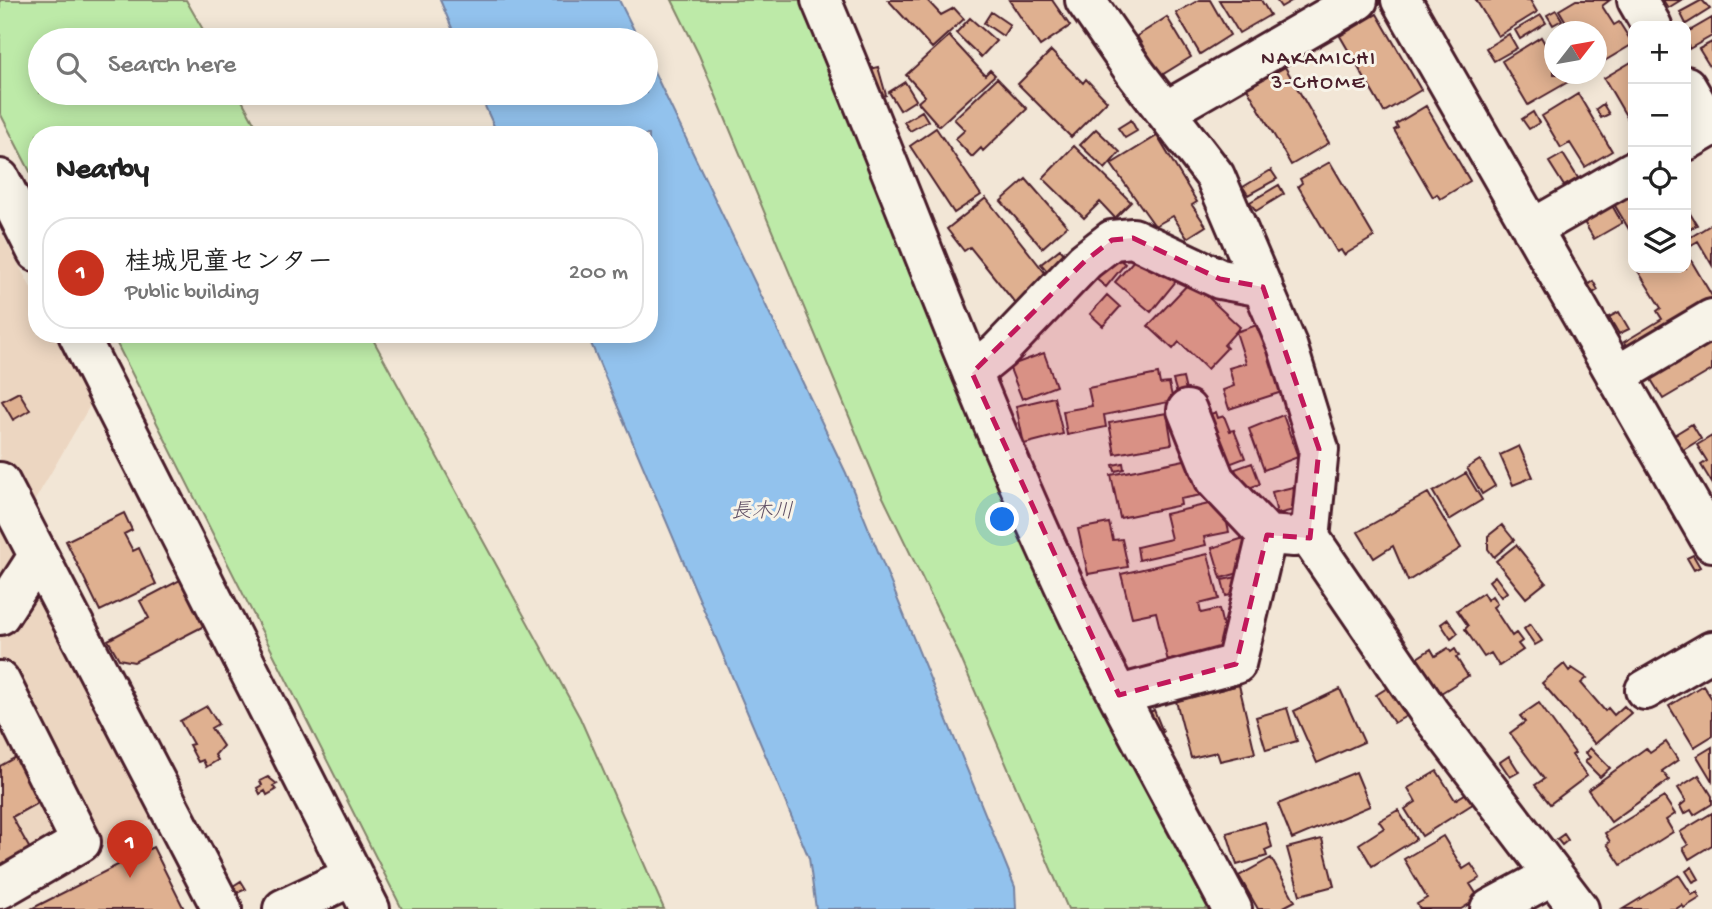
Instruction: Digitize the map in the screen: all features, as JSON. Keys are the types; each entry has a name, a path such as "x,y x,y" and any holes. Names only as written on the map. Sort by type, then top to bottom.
{"street":[{"path":"821,0 972,373 1095,649 1232,909"},
{"path":"1085,0 1215,176 1263,286 1287,345 1319,449 1310,538 1429,712 1579,909"},
{"path":"1166,111 1358,0"},
{"path":"1401,0 1616,376 1710,533"},
{"path":"1637,0 1649,21"},
{"path":"1691,95 1710,127 1691,138"},
{"path":"1532,229 1628,174"},
{"path":"0,179 28,234"},
{"path":"972,373 999,351 1085,261 1112,240 1133,238 1220,279 1263,286"},
{"path":"1616,376 1712,319"},
{"path":"83,343 361,892 283,909"},
{"path":"1187,411 1215,480 1267,535 1310,538"},
{"path":"0,482 222,909"},
{"path":"1119,695 1236,664 1267,535"},
{"path":"0,615 38,556"},
{"path":"1645,690 1712,651"},
{"path":"0,681 81,842 0,889"},
{"path":"1490,909 1553,875"}],"highlighted area":[{"path":"1133,238 1220,279 1263,287 1319,449 1310,538 1267,535 1236,664 1119,695 972,373 1085,261 1112,240"}],"shaded area":[{"path":"0,230 28,282 28,343 61,343 92,402 31,507 183,802 0,900"}],"green space":[{"path":"0,0 186,0 202,28 28,28 28,105 245,105 256,126 28,126 28,167 0,113"},
{"path":"672,0 808,0 1221,909 1068,909 960,656 881,493 699,55"},
{"path":"117,343 375,343 580,718 664,909 402,909"}],"water":[{"path":"440,0 619,0 633,28 452,28"},
{"name":"長木川","path":"658,80 846,473 1015,887 1016,909 816,909 809,858 591,343 658,343 658,126 494,126 484,105 658,105"}],"building":[{"path":"888,0 927,0 941,15 954,8 964,19 932,48"},
{"path":"1009,0 1052,0 1070,26 1040,46"},
{"path":"1199,0 1210,0 1230,35 1200,54 1176,13"},
{"path":"1219,0 1261,0 1270,15 1239,33"},
{"path":"1276,0 1293,0 1281,7"},
{"path":"1476,0 1530,0 1537,12 1498,36"},
{"path":"1576,0 1610,0 1602,6 1614,25 1619,22 1628,36 1628,47 1607,59 1607,21 1566,21 1559,10"},
{"path":"1663,0 1681,0 1668,8"},
{"path":"1702,0 1710,9 1691,21 1684,21 1680,12"},
{"path":"1556,10 1562,20 1551,21 1547,15"},
{"path":"991,12 1010,25 1003,36 984,23"},
{"path":"1377,14 1421,90 1384,112 1340,36"},
{"path":"1541,15 1545,21 1544,24 1520,39 1515,30"},
{"path":"1167,17 1191,57 1160,76 1137,36"},
{"path":"970,18 996,41 981,57 956,33"},
{"path":"1712,18 1712,36 1691,48 1691,30"},
{"path":"1509,34 1517,48 1494,61 1486,48"},
{"path":"949,36 985,75 990,70 995,75 939,126 918,102 925,96 906,75"},
{"path":"1541,37 1544,42 1544,84 1565,84 1528,105 1502,61"},
{"path":"1712,42 1712,70 1699,49"},
{"path":"1051,51 1083,83 1086,79 1107,101 1071,137 1018,84"},
{"path":"1628,64 1628,119 1607,83 1607,76"},
{"path":"878,67 886,95 872,99 863,71"},
{"path":"1285,67 1329,143 1291,165 1247,88"},
{"path":"997,78 1027,109 983,151 981,148 972,157 955,139 965,130 954,119"},
{"path":"905,82 916,100 900,110 889,92"},
{"path":"1578,94 1612,151 1585,167 1570,143 1561,148 1542,116"},
{"path":"1603,104 1609,114 1601,118 1596,109"},
{"path":"1426,106 1470,181 1440,199 1437,194 1433,197 1394,130 1398,128 1396,124"},
{"path":"922,111 928,121 910,131 904,122"},
{"path":"1533,112 1539,123 1529,129 1522,119"},
{"path":"1131,120 1137,131 1125,138 1118,128"},
{"path":"936,128 981,195 954,213 910,146"},
{"path":"1096,129 1120,152 1105,169 1080,145"},
{"path":"1157,136 1197,202 1192,205 1206,226 1187,238 1173,216 1155,226 1111,164"},
{"path":"1074,146 1131,202 1115,218 1100,202 1084,218 1043,178"},
{"path":"1563,154 1578,178 1564,186 1549,162"},
{"path":"1330,162 1374,237 1344,255 1341,250 1337,252 1298,186 1302,183 1300,179"},
{"path":"1271,170 1277,179 1248,195 1243,187"},
{"path":"1026,179 1067,226 1042,248 1001,201"},
{"path":"1279,185 1284,194 1256,211 1250,202"},
{"path":"1628,196 1628,228 1614,204"},
{"path":"986,198 1053,283 1020,309 970,247 964,251 947,229"},
{"path":"1609,200 1622,223 1594,239 1581,217"},
{"path":"1691,215 1697,225 1691,228"},
{"path":"1712,224 1712,265 1698,241 1691,245 1691,237"},
{"path":"1060,249 1072,263 1054,279 1041,264"},
{"path":"1107,249 1125,264 1106,287 1088,272"},
{"path":"1147,255 1177,280 1151,312 1115,282 1135,259 1140,264"},
{"path":"1691,260 1712,296 1712,304 1631,353 1624,342 1662,319 1657,311 1661,308 1639,273 1691,273"},
{"path":"1191,281 1240,327 1224,345 1227,348 1207,369 1179,342 1173,349 1148,326"},
{"path":"1593,281 1598,290 1589,295 1584,287"},
{"path":"1107,295 1120,307 1103,326 1090,314"},
{"path":"1619,312 1629,329 1619,334 1609,317"},
{"path":"1263,323 1285,391 1229,409 1223,390 1234,386 1229,368 1246,363 1236,332"},
{"path":"1712,333 1712,370 1663,399 1647,373"},
{"path":"1044,353 1056,386 1022,399 1009,366"},
{"path":"1158,374 1160,384 1169,383 1173,401 1104,415 1106,427 1067,435 1063,411 1092,406 1088,388"},
{"path":"1183,378 1187,395 1178,397 1173,380"},
{"path":"19,392 30,410 13,420 2,401"},
{"path":"1054,397 1063,434 1024,444 1016,406"},
{"path":"1216,412 1218,418 1224,416 1230,431 1234,430 1245,458 1216,469 1197,419"},
{"path":"1167,413 1172,444 1115,454 1109,423"},
{"path":"1283,415 1298,457 1264,470 1249,429"},
{"path":"1692,424 1701,439 1678,453 1669,438"},
{"path":"1712,436 1712,483 1701,465 1707,461 1697,445"},
{"path":"1519,446 1533,477 1513,485 1500,455"},
{"path":"1194,458 1207,494 1180,499 1181,505 1120,518 1111,475"},
{"path":"1480,460 1495,486 1482,494 1467,468"},
{"path":"1123,463 1124,469 1115,471 1113,465"},
{"path":"1252,463 1260,484 1243,490 1235,469"},
{"path":"1466,473 1482,500 1449,520 1433,492"},
{"path":"1293,487 1298,509 1277,514 1272,492"},
{"path":"1428,493 1461,548 1408,581 1393,546 1374,558 1358,532"},
{"path":"1222,501 1229,532 1204,537 1206,545 1139,560 1137,547 1171,539 1165,514"},
{"path":"124,513 132,530 124,534 133,551 139,548 156,584 100,611 66,541"},
{"path":"1109,523 1113,540 1122,539 1128,567 1088,574 1078,529"},
{"path":"1502,525 1514,540 1494,557 1488,549 1488,536"},
{"path":"1244,538 1253,569 1221,578 1212,548"},
{"path":"1516,545 1546,582 1526,598 1496,561"},
{"path":"1208,554 1219,599 1199,604 1201,613 1219,609 1228,649 1170,670 1156,612 1132,617 1121,574"},
{"path":"1693,555 1700,567 1694,570 1687,558"},
{"path":"1242,576 1245,592 1226,596 1222,580"},
{"path":"1495,576 1507,592 1501,597 1489,581"},
{"path":"180,580 204,626 134,662 119,659 108,640 149,618 140,601"},
{"path":"1483,593 1487,600 1492,596 1497,604 1493,607 1512,636 1516,633 1522,641 1518,644 1523,650 1499,666 1491,653 1484,657 1465,629 1468,626 1457,610"},
{"path":"1448,619 1458,633 1451,639 1441,624"},
{"path":"1530,624 1542,641 1535,645 1524,629"},
{"path":"1448,648 1451,652 1455,649 1459,656 1456,657 1468,676 1441,693 1417,658 1431,649 1435,656"},
{"path":"1564,664 1569,671 1572,668 1587,678 1581,683 1605,711 1608,708 1614,715 1624,706 1631,713 1595,744 1542,683"},
{"path":"1239,685 1255,753 1220,761 1217,752 1191,758 1176,701"},
{"path":"1392,685 1410,714 1394,723 1376,695"},
{"path":"1703,685 1712,699 1712,736 1694,747 1669,706"},
{"path":"1340,689 1364,742 1317,763 1294,711"},
{"path":"1539,703 1575,753 1572,755 1587,776 1550,804 1535,785 1544,779 1510,733 1525,722 1520,716"},
{"path":"207,706 218,724 211,728 223,746 215,755 218,760 206,767 203,760 198,762 189,745 193,744 180,721"},
{"path":"1287,708 1297,741 1266,750 1256,717"},
{"path":"1154,710 1163,732 1153,736 1144,715"},
{"path":"1666,742 1678,760 1662,771 1669,780 1611,822 1588,790 1646,748 1650,753"},
{"path":"1712,747 1712,781 1697,756"},
{"path":"1590,748 1610,768 1600,777 1585,762 1590,757 1585,753"},
{"path":"25,752 50,796 12,817 31,851 0,869 0,766"},
{"path":"1509,756 1519,772 1510,777 1500,762"},
{"path":"1437,771 1455,800 1470,791 1476,802 1422,836 1405,809 1416,802 1408,788"},
{"path":"1356,772 1370,806 1292,839 1278,804"},
{"path":"1699,775 1712,796 1712,804 1694,815 1691,810 1684,814 1680,806 1686,801 1678,788"},
{"path":"268,777 277,784 273,786 276,790 267,795 265,791 260,794 257,788 262,785 260,781"},
{"path":"1664,797 1675,814 1666,820 1673,832 1621,865 1607,844 1610,842 1605,833"},
{"path":"1398,810 1416,839 1372,866 1359,844 1384,828 1379,821"},
{"path":"1712,813 1712,845 1689,859 1683,848 1688,845 1680,832"},
{"path":"1265,822 1272,847 1265,850 1267,856 1237,865 1227,833"},
{"path":"1564,834 1568,840 1562,845 1557,839"},
{"path":"1443,836 1463,869 1471,864 1480,878 1470,884 1479,898 1461,909 1420,909 1417,904 1427,898 1404,859"},
{"path":"1322,839 1334,886 1300,895 1287,848"},
{"path":"153,847 184,909 31,909"},
{"path":"1271,858 1295,901 1280,909 1258,909 1239,876"},
{"path":"1692,867 1699,879 1693,882 1686,871"},
{"path":"1679,875 1692,895 1697,892 1700,898 1684,908 1682,905 1676,909 1623,909"},
{"path":"241,881 246,889 237,893 233,886"}],"place":[{"name":"桂城児童センター","path":"130,878"}],"district":[{"name":"NAKAMICHI 3-CHOME","path":"1319,69"}]}
